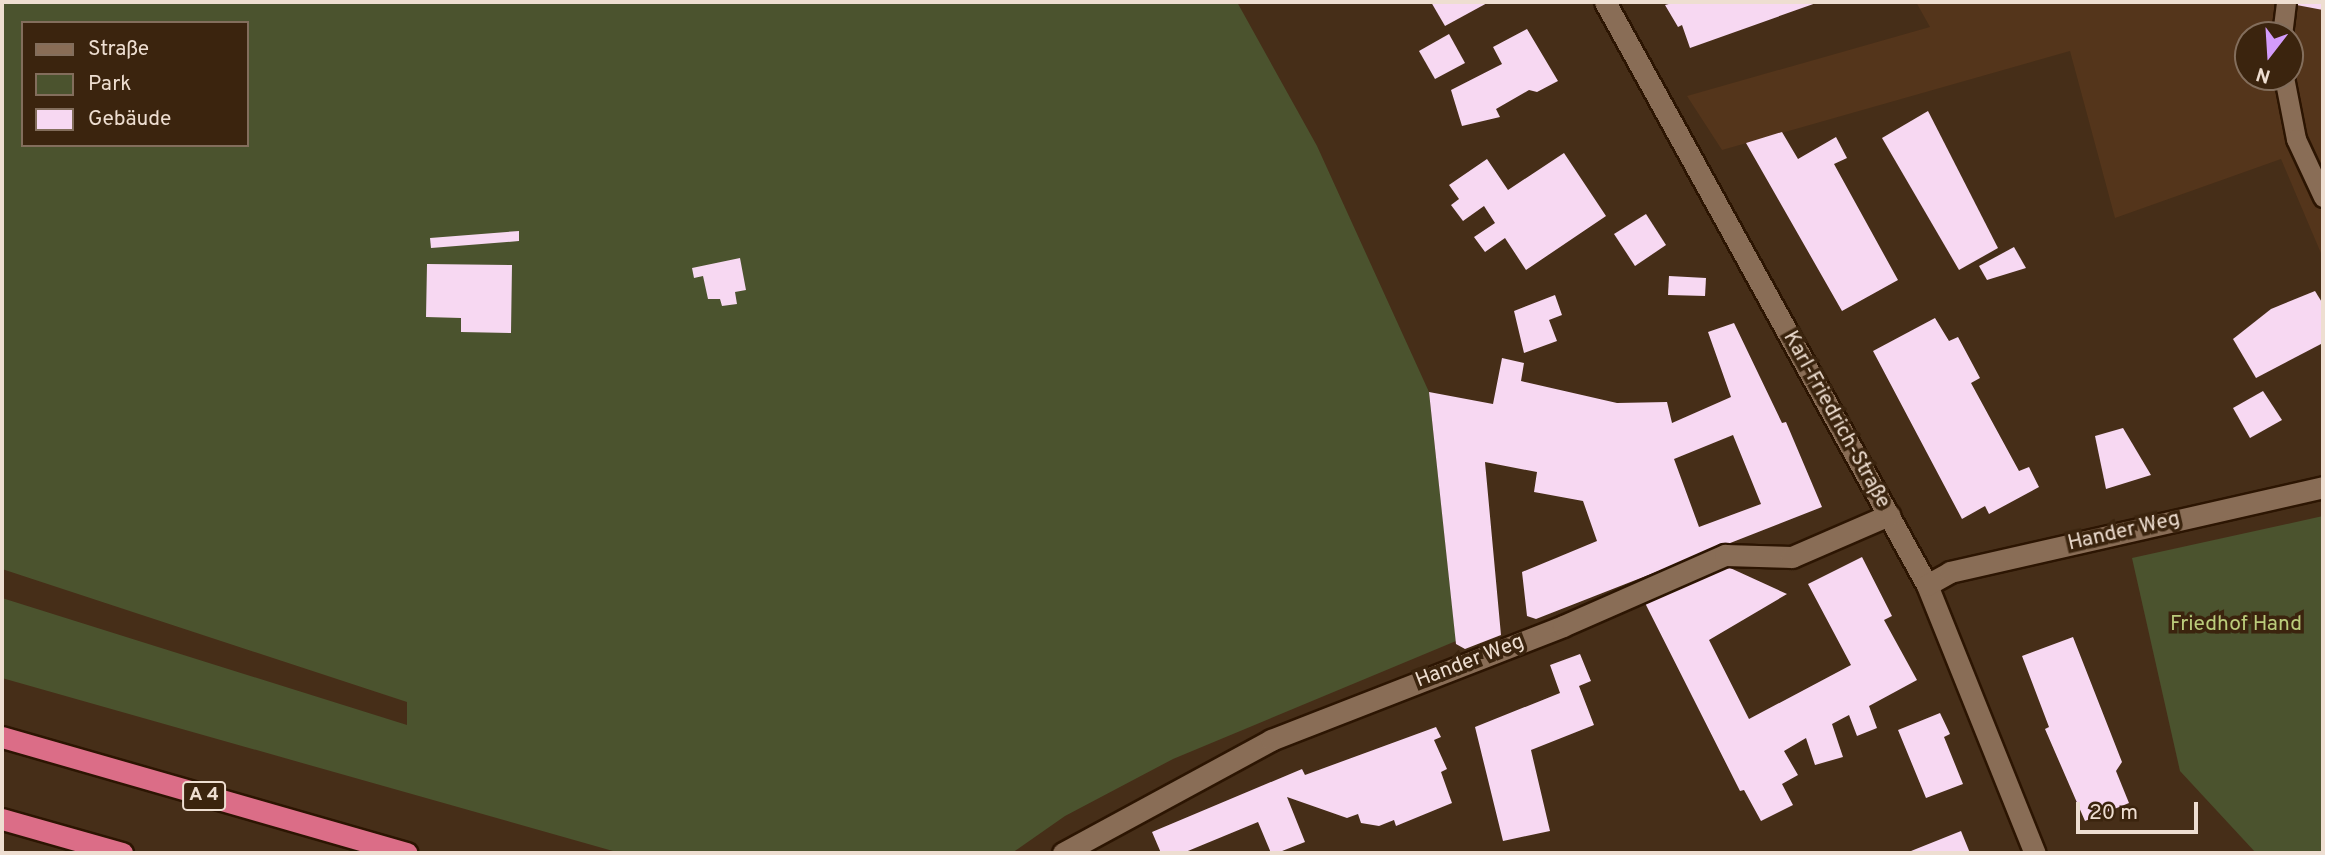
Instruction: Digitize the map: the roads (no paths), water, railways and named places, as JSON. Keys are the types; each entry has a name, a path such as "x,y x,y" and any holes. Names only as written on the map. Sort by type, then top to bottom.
{"highway":[{"name":"A 4","path":"2,737 407,853"},
{"path":"2,819 122,853"}],"street":[{"name":"Karl-Friedrich-Straße","path":"1605,2 1927,584 2035,853"},
{"name":"Hander Weg","path":"1927,584 1950,572 2323,487"},
{"name":"Hander Weg","path":"1075,850 1271,740 1563,626 1725,555 1792,557 1889,516"}],"lane":[{"path":"2284,21 2286,2"},
{"path":"2287,91 2296,139 2323,197"}],"park label":[{"name":"Friedhof Hand","path":"2236,625"}]}
